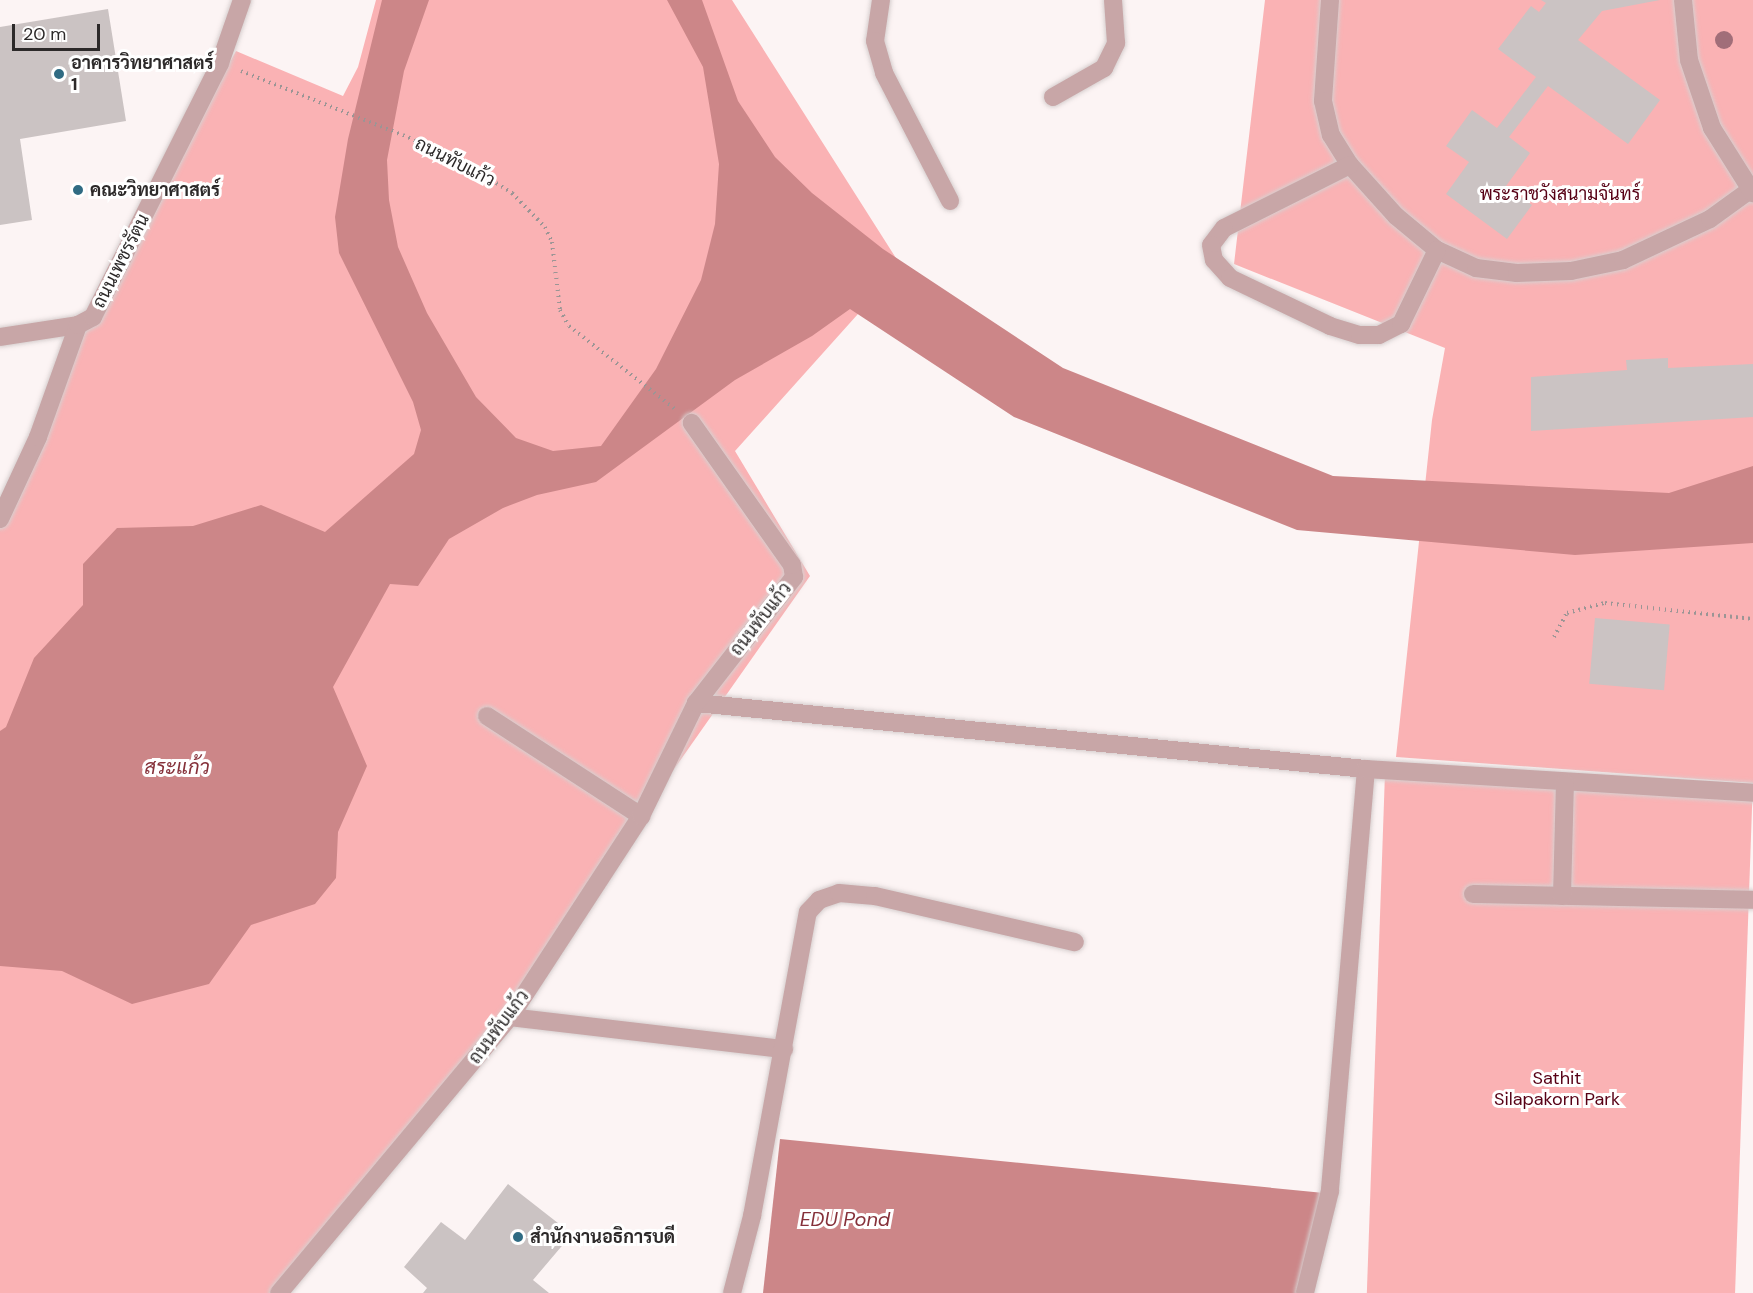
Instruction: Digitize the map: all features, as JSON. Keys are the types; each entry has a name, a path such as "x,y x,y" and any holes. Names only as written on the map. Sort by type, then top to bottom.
{"lane":[{"name":"ถนนเพชรรัตน","path":"0,519 38,437 78,325 93,317 220,63 242,0"},
{"path":"881,0 874,41 884,73 950,201"},
{"path":"1053,98 1104,68 1116,43 1113,0"},
{"path":"1330,0 1323,101 1331,135 1350,165 1396,216 1437,250 1476,268 1517,273 1571,271 1623,260 1666,242 1710,219 1751,191 1712,128 1689,60 1683,0"},
{"path":"1350,165 1224,228 1210,245 1214,260 1230,278 1330,326 1360,334 1379,334 1401,324 1437,250"},
{"path":"0,337 78,325"},
{"name":"ถนนทับแก้ว","path":"279,1293 510,1017 641,816 696,703 794,577 792,565 692,423"},
{"path":"696,703 1366,769 1753,793"},
{"path":"487,716 641,816"},
{"path":"1305,1293 1330,1191 1366,769"},
{"path":"1562,896 1565,783"},
{"path":"732,1293 753,1216 808,912 819,900 839,893 875,896 1075,942"},
{"path":"1473,894 1753,900"},
{"path":"510,1017 784,1049"}],"path":[{"name":"ถนนทับแก้ว","path":"220,63 403,135 491,178 537,216 552,242 560,310 569,326 692,423"},
{"path":"1554,637 1567,613 1605,603 1753,619"}],"green space":[{"path":"376,0 732,0 901,266 735,451 810,576 641,816 506,1016 278,1293 0,1293 0,510 79,337 236,51 343,96 358,67"},
{"name":"พระราชวังสนามจันทร์","path":"1265,0 1753,0 1753,783 1396,757 1432,420 1445,348 1234,264"},
{"name":"Sathit Silapakorn Park","path":"1385,773 1753,786 1735,1293 1367,1293"}],"water":[{"name":"สระแก้ว","path":"382,0 429,0 404,71 387,160 389,200 398,247 427,313 476,397 516,438 553,451 601,446 656,369 701,280 715,224 719,164 703,67 667,0 702,0 738,101 775,157 812,193 883,249 1063,368 1333,476 1669,493 1753,466 1753,543 1575,555 1297,530 1014,417 850,309 812,336 735,380 596,482 537,495 503,508 449,539 418,586 390,584 333,687 367,766 338,832 336,878 315,904 251,925 209,984 132,1004 62,971 0,966 0,731 6,727 34,658 83,605 83,564 117,528 193,526 261,505 325,532 414,454 421,430 413,402 339,253 335,217 348,139"},
{"name":"EDU Pond","path":"780,1139 1324,1193 1297,1293 763,1293"}],"building":[{"path":"1541,0 1660,0 1602,11 1578,40 1660,100 1628,144 1548,86 1509,137 1530,153 1506,186 1532,205 1507,239 1446,194 1469,162 1446,146 1472,110 1497,128 1536,77 1498,49 1531,6 1539,12 1546,3"},
{"name":"อาคารวิทยาศาสตร์ 1","path":"108,9 126,121 20,139 32,220 0,225 0,27"},
{"path":"1668,358 1668,368 1753,364 1753,417 1531,431 1531,377 1627,370 1626,360"},
{"path":"1595,618 1670,625 1664,690 1589,684"},
{"name":"สำนักงานอธิการบดี","path":"508,1184 572,1234 533,1280 549,1293 423,1293 427,1288 404,1267 441,1222 465,1240"}],"place":[{"name":"อาคารวิทยาศาสตร์ 1","path":"59,74"},
{"name":"คณะวิทยาศาสตร์","path":"78,190"},
{"name":"สำนักงานอธิการบดี","path":"518,1237"}]}
